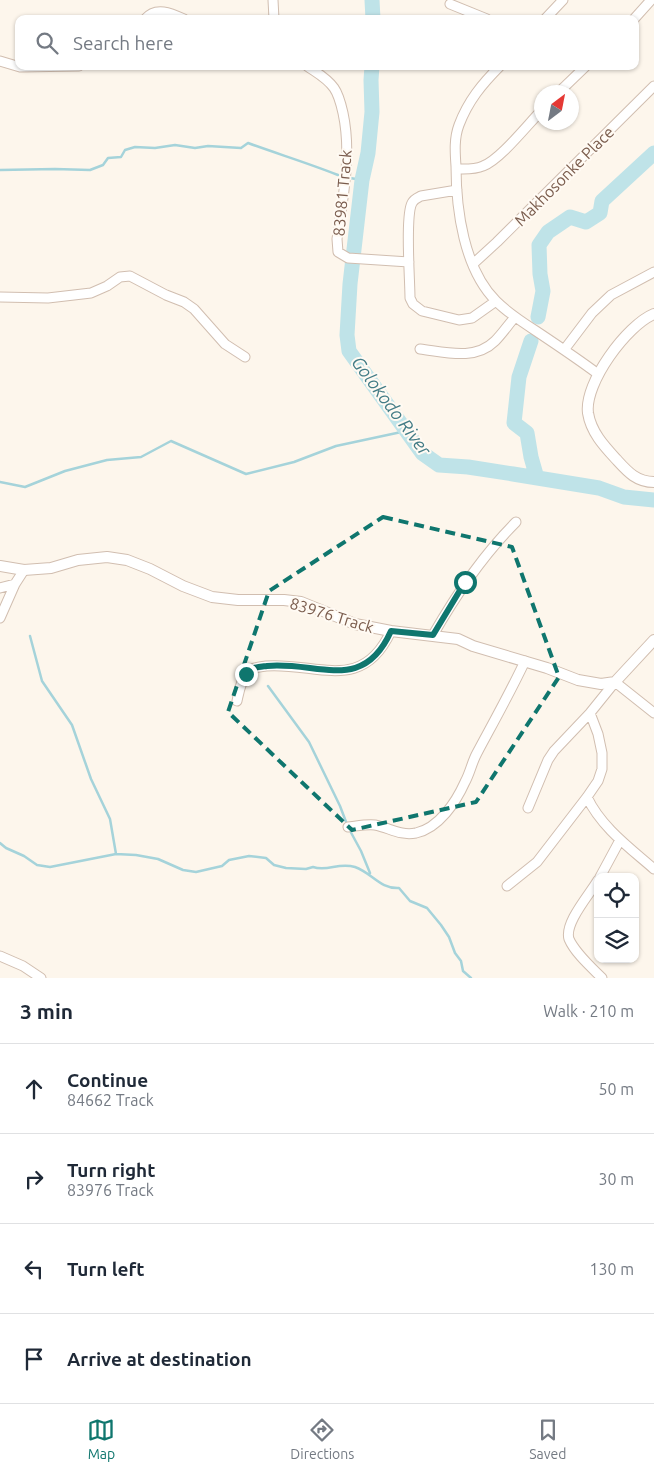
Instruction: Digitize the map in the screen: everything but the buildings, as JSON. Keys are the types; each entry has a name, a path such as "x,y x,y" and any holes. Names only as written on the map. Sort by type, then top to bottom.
{"street":[{"path":"273,0 274,15"},
{"path":"549,15 562,0"},
{"path":"638,15 652,0"},
{"path":"450,4 478,15"},
{"path":"150,15 162,11 173,15"},
{"path":"0,62 15,66"},
{"name":"83981 Track","path":"313,70 335,89 339,96 347,136 347,161 337,245 338,252 348,258 409,262"},
{"path":"496,70 481,84 474,94 458,126 455,144 456,169 463,235 473,264 484,286 496,301 515,317 598,374"},
{"path":"566,85 582,70"},
{"name":"Makhosonke Place","path":"473,264 654,86"},
{"path":"456,169 473,169 484,166 504,150 534,118"},
{"path":"457,190 421,196 412,203 408,217 410,298 413,304 422,311 465,320 496,301"},
{"path":"564,350 592,313 611,295 654,272"},
{"path":"0,297 48,298 90,293 107,286 120,277 130,276 166,295 184,302 194,309 225,344 245,357"},
{"path":"654,314 633,328 598,374 589,397 588,410 597,436 631,475 639,480 654,482"},
{"path":"420,349 466,354 482,351 494,343 515,317"},
{"path":"433,635 465,582 516,522"},
{"name":"83976 Track","path":"0,566 24,570 51,568 78,560 107,557 127,560 150,569 182,586 212,597 238,600 301,602 349,622 391,631 458,639 473,646 525,661 578,680 601,684 615,682"},
{"path":"0,618 15,584 24,570"},
{"path":"0,588 15,584"},
{"path":"237,701 243,680 253,668 277,665 328,671 352,670 377,655 384,646 391,631"},
{"path":"528,808 548,760 554,751 654,640"},
{"path":"348,827 375,825 404,834 418,832 431,826 446,813 466,782 476,755 508,697 525,661"},
{"path":"615,682 654,712"},
{"path":"508,886 537,862 598,781 602,769 602,752 590,713"},
{"path":"587,798 597,815 620,840 654,869"},
{"path":"602,873 620,840"},
{"path":"594,886 570,924 568,934 571,943 602,978"},
{"path":"0,956 23,966 42,978"}],"highlighted area":[{"path":"383,517 512,547 559,677 476,802 352,830 228,712 269,591"}],"waterway":[{"name":"Golokodo River","path":"372,0 373,15"},
{"name":"Golokodo River","path":"372,70 372,112 368,153 362,180 350,284 347,335 349,351 422,453 439,465 468,467 599,488 624,497 654,500"},
{"path":"0,170 90,170 103,165 108,158 121,157 125,150 135,147 155,148 175,145 195,148 208,146 241,148 248,143 338,175"},
{"path":"538,317 543,291 540,274 539,245 548,232 570,217 586,222 600,213 602,201 654,153"},
{"path":"350,178 362,180"},
{"path":"531,341 519,377 514,423 527,433 537,478"},
{"path":"0,482 25,487 65,471 107,460 141,457 171,441 246,474 294,462 336,446 406,431"},
{"path":"30,636 42,681 72,725 91,779 110,819 116,854"},
{"path":"268,686 309,742 370,873"},
{"path":"0,843 37,865 50,867 116,854 158,859 183,870 196,872 222,866 229,860 249,856 266,858 274,865 286,868 355,867 386,886 399,888 410,901 427,908 449,937 455,953 461,961 463,971 471,978"}],"route":[{"path":"246,674 253,668 277,665 328,671 352,670 377,655 384,646 391,631 433,635 465,582"}]}
